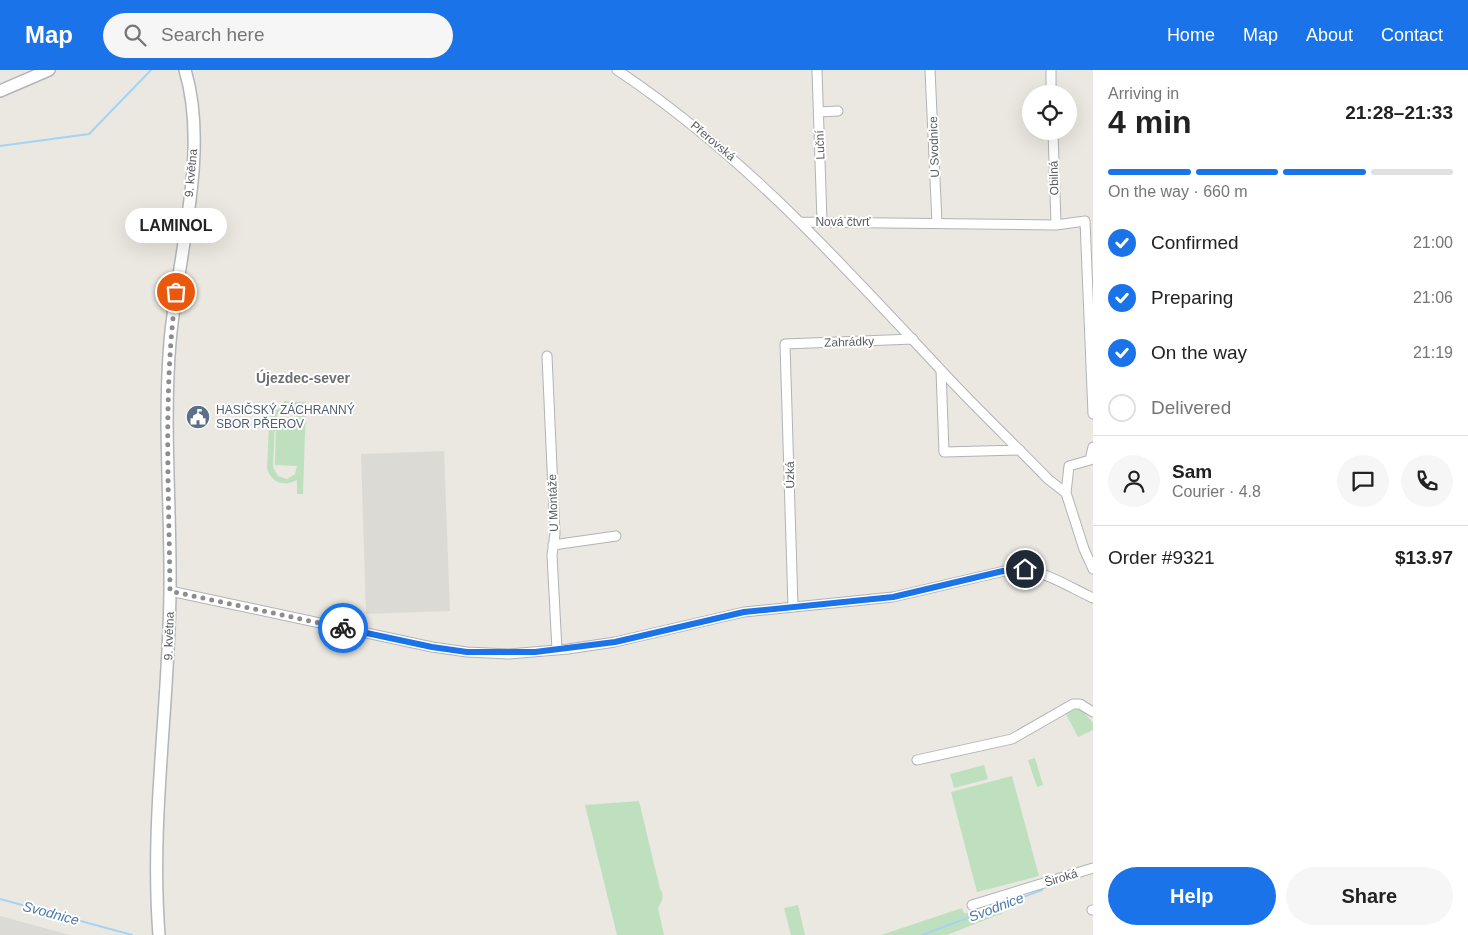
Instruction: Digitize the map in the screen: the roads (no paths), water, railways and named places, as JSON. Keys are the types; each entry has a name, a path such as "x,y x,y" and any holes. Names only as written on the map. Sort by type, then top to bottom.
{"street":[{"path":"0,91 49,70"},
{"name":"9. května","path":"160,935 156,897 157,860 162,731 168,670 170,591 167,396 170,343 191,186 195,124 193,97 185,70"},
{"name":"Přerovská","path":"617,70 687,119 745,168 800,222"},
{"name":"Luční","path":"817,70 822,221"},
{"name":"U Svodnice","path":"930,70 937,223"},
{"path":"1051,70 1052,85"},
{"path":"819,112 838,111"},
{"name":"Obilná","path":"1053,140 1056,225"},
{"name":"Nová čtvrť","path":"800,222 1056,225 1085,221 1093,414"},
{"name":"Nová čtvrť","path":"800,222 941,370 1048,479 1066,493"},
{"name":"Zahrádky","path":"785,344 913,339"},
{"name":"Úzká","path":"785,344 793,607"},
{"name":"U Montáže","path":"547,356 555,534 552,555 557,650"},
{"path":"941,370 944,452 1020,450"},
{"path":"1093,447 1090,460 1069,466 1066,493 1084,549 1093,569"},
{"path":"554,545 616,536"},
{"path":"170,591 432,647 467,652 509,654 615,642 744,612 893,597 1013,569 1025,569 1044,574 1093,598"},
{"path":"917,760 1012,739 1072,704 1080,704 1093,712"},
{"name":"Široká","path":"972,905 1093,868"}],"waterway":[{"path":"0,146 89,134 151,70"},
{"name":"Svodnice","path":"922,935 1042,890"},
{"name":"Svodnice","path":"0,899 132,935"}],"place":[{"name":"LAMINOL","path":"176,292"},
{"name":"HASIČSKÝ ZÁCHRANNÝ SBOR PŘEROV","path":"198,417"}],"district":[{"name":"Újezdec-sever","path":"303,378"}]}
